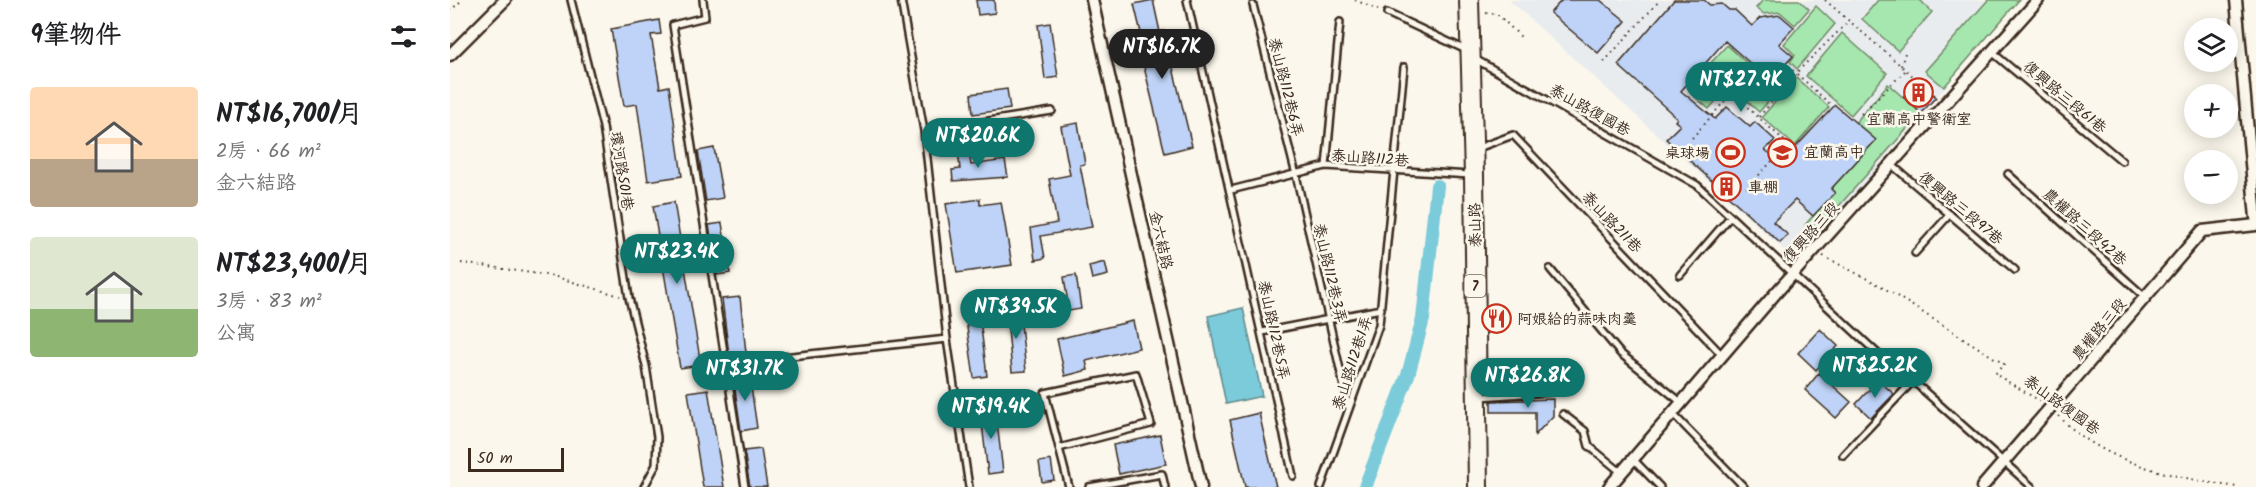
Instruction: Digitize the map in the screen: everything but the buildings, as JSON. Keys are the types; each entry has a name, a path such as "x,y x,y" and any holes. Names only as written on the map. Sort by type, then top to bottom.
{"main road":[{"name":"泰山路","path":"1469,5 1474,175 1478,487"}],"street":[{"path":"450,55 505,0"},
{"name":"金六結路","path":"1092,0 1202,487"},
{"name":"復興路三段","path":"1609,487 1814,251 2038,0"},
{"path":"2236,0 2256,218"},
{"name":"農權路三段","path":"1982,487 2052,409 2202,231 2256,225"}],"lane":[{"name":"環河路501巷","path":"571,0 603,127 629,298 646,366 657,437 656,465 644,487"},
{"path":"703,0 705,17 673,25 745,487"},
{"path":"901,0 924,130 947,339 969,487"},
{"name":"泰山路112巷5弄","path":"1187,0 1293,476"},
{"name":"泰山路112巷6弄","path":"1253,5 1296,175"},
{"name":"泰山路復國巷","path":"1387,13 1471,54 1697,186 1892,366 1913,381 2032,487"},
{"path":"1326,166 1340,22"},
{"name":"復興路三段61巷","path":"1992,52 2122,161"},
{"name":"泰山路112巷1弄","path":"1321,487 1379,325 1404,67"},
{"path":"924,130 1052,111"},
{"name":"泰山路211巷","path":"1473,150 1513,135 1723,356"},
{"name":"復興路三段97巷","path":"1892,165 2015,270"},
{"name":"泰山路112巷","path":"1231,190 1326,166 1395,172 1474,175"},
{"name":"農權路三段42巷","path":"2008,174 2145,298"},
{"name":"泰山路112巷3弄","path":"1296,175 1349,411"},
{"path":"1915,253 1950,214"},
{"path":"1680,275 1730,217"},
{"path":"1550,268 1620,353 1682,403"},
{"path":"1262,332 1381,309"},
{"path":"727,363 947,339"},
{"path":"1059,448 1151,424 1136,374 1045,393 1059,448 1069,487"},
{"path":"1844,455 1913,381"},
{"path":"1477,397 1550,392"},
{"path":"1563,414 1585,431 1589,446 1622,473"},
{"path":"1672,414 1744,487"},
{"path":"1633,459 1660,487"},
{"path":"1089,487 1162,474 1165,487"}],"path":[{"path":"450,11 462,0"},
{"path":"1355,0 1387,13"},
{"path":"1604,62 1660,0"},
{"path":"1825,0 1945,105"},
{"path":"1469,5 1497,14 1522,38"},
{"path":"1759,117 1796,73 1849,21"},
{"path":"1901,66 1905,53"},
{"path":"1788,66 1830,104"},
{"path":"1703,67 1788,144 1745,190"},
{"path":"1861,114 1906,70"},
{"path":"1692,138 1732,93"},
{"name":"泰山路復國巷","path":"1814,251 1881,286 2004,364 1995,374 2052,409 2081,435 2133,463 2175,476 2237,487"},
{"path":"461,263 553,276 629,298"}],"shaded area":[{"name":"宜蘭高中","path":"1509,0 2020,0 1851,198 1794,259"}],"green space":[{"path":"1763,0 1799,0 1809,9 1795,25 1780,12 1764,14 1756,8"},
{"path":"1878,0 1920,0 1932,12 1898,51 1862,19"},
{"path":"1988,0 2019,0 1944,87 1925,71"},
{"path":"1816,6 1835,24 1797,69 1790,62 1795,55 1784,44"},
{"path":"1842,33 1887,73 1851,115 1806,76"},
{"path":"1727,45 1752,68 1735,88 1709,65"},
{"path":"1796,78 1829,107 1795,146 1762,117"},
{"path":"1707,82 1721,95 1709,109 1695,97"},
{"path":"1764,82 1776,93 1759,112 1747,101"},
{"path":"1888,84 1921,113 1815,233 1805,225 1833,193 1830,190 1873,140 1855,123"}],"water":[{"path":"1243,308 1262,396 1226,404 1208,316"}],"waterway":[{"path":"1365,487 1408,375 1423,319 1437,186"}],"place":[{"name":"宜蘭高中警衛室","path":"1919,92"},
{"name":"宜蘭高中","path":"1783,152"},
{"name":"桌球場","path":"1731,153"},
{"name":"車棚","path":"1727,187"},
{"name":"阿娘給的蒜味肉羹","path":"1496,319"}]}
